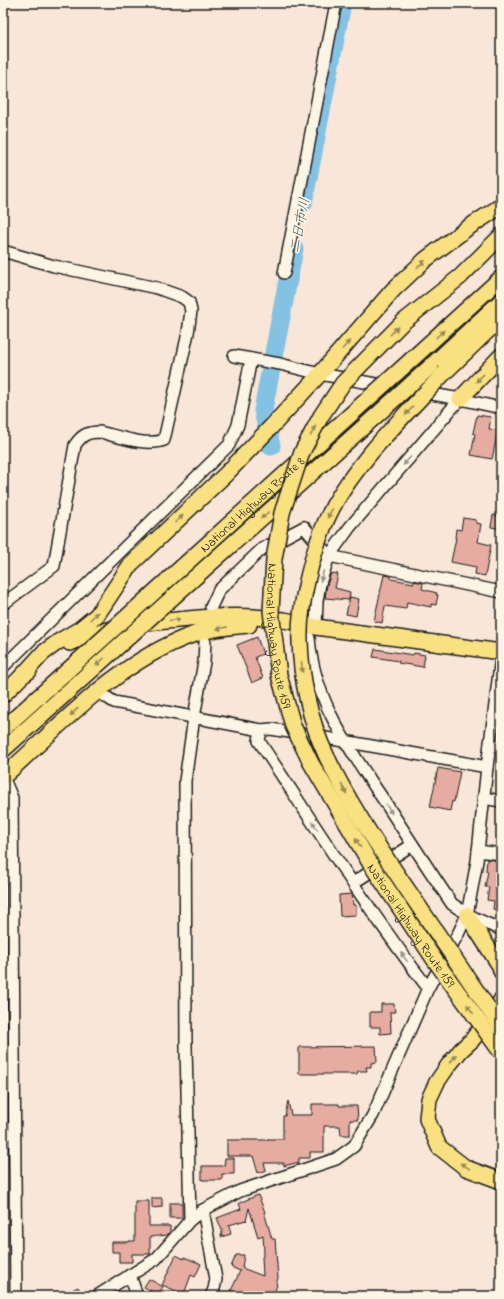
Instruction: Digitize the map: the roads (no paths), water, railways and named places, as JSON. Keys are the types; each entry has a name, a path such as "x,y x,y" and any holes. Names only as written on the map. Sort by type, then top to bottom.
{"highway":[{"path":"3,695 43,653 80,629 97,615 131,564 226,474 267,432 393,290 420,265 466,229 501,206"},
{"path":"460,277 501,236"},
{"name":"National Highway Route 159","path":"501,245 403,322 343,383 321,416 302,452 282,513 274,559 270,611 279,675 293,726 311,763 375,870 434,959 501,1052"},
{"name":"National Highway Route 8","path":"3,729 501,278"},
{"name":"National Highway Route 8","path":"3,750 378,414 501,300"},
{"name":"National Highway Route 159","path":"501,318 445,372 389,432 358,469 340,494 324,525 314,551 303,600 300,640 302,672 312,718 326,754 353,805 384,854 501,1027"},
{"path":"460,399 501,356"},
{"path":"22,676 71,642 98,632 139,623 216,616 251,616 293,621 313,632"},
{"path":"3,777 97,691 124,671 155,652 193,634 227,627 254,625 292,627 313,632 501,661"},
{"path":"467,915 501,948"},
{"path":"467,915 500,966 501,971"},
{"path":"501,1000 472,1040 461,1050 437,1082 429,1099 427,1119 439,1147 466,1168 501,1181"}],"street":[{"path":"284,272 336,3"},
{"path":"3,251 54,266 157,288 182,297 189,302 191,311 188,333 164,440 156,443 148,443 100,432 92,432 81,436 75,445 54,566 3,604"},
{"path":"234,356 280,364 320,374 460,399 501,408"},
{"path":"3,667 229,444 238,424 250,359"},
{"path":"460,399 350,527 329,556 320,583 313,632 313,668 326,704 344,741 452,904 467,915 501,929"},
{"path":"211,607 214,597 219,590 262,549 304,527 329,556 501,592"},
{"path":"190,1220 186,1039 185,781 194,717 204,662 205,642"},
{"path":"97,1296 156,1259 190,1220 203,1210 240,1191 336,1159 354,1146 373,1115 385,1084 428,988 467,915 478,851 483,798 501,661"},
{"path":"97,691 114,702 261,730 271,729 487,767"},
{"path":"261,730 259,741 402,956 428,988"},
{"path":"490,745 501,747"},
{"path":"3,777 12,798 16,1296"},
{"path":"483,798 501,800"},
{"path":"353,884 412,844"},
{"path":"478,851 501,854"},
{"path":"203,1210 216,1279 211,1296"},
{"path":"130,1275 137,1296"}],"waterway":[{"name":"二日市川","path":"303,203 342,3"},
{"name":"二日市川","path":"271,446 263,410 294,249"}]}
